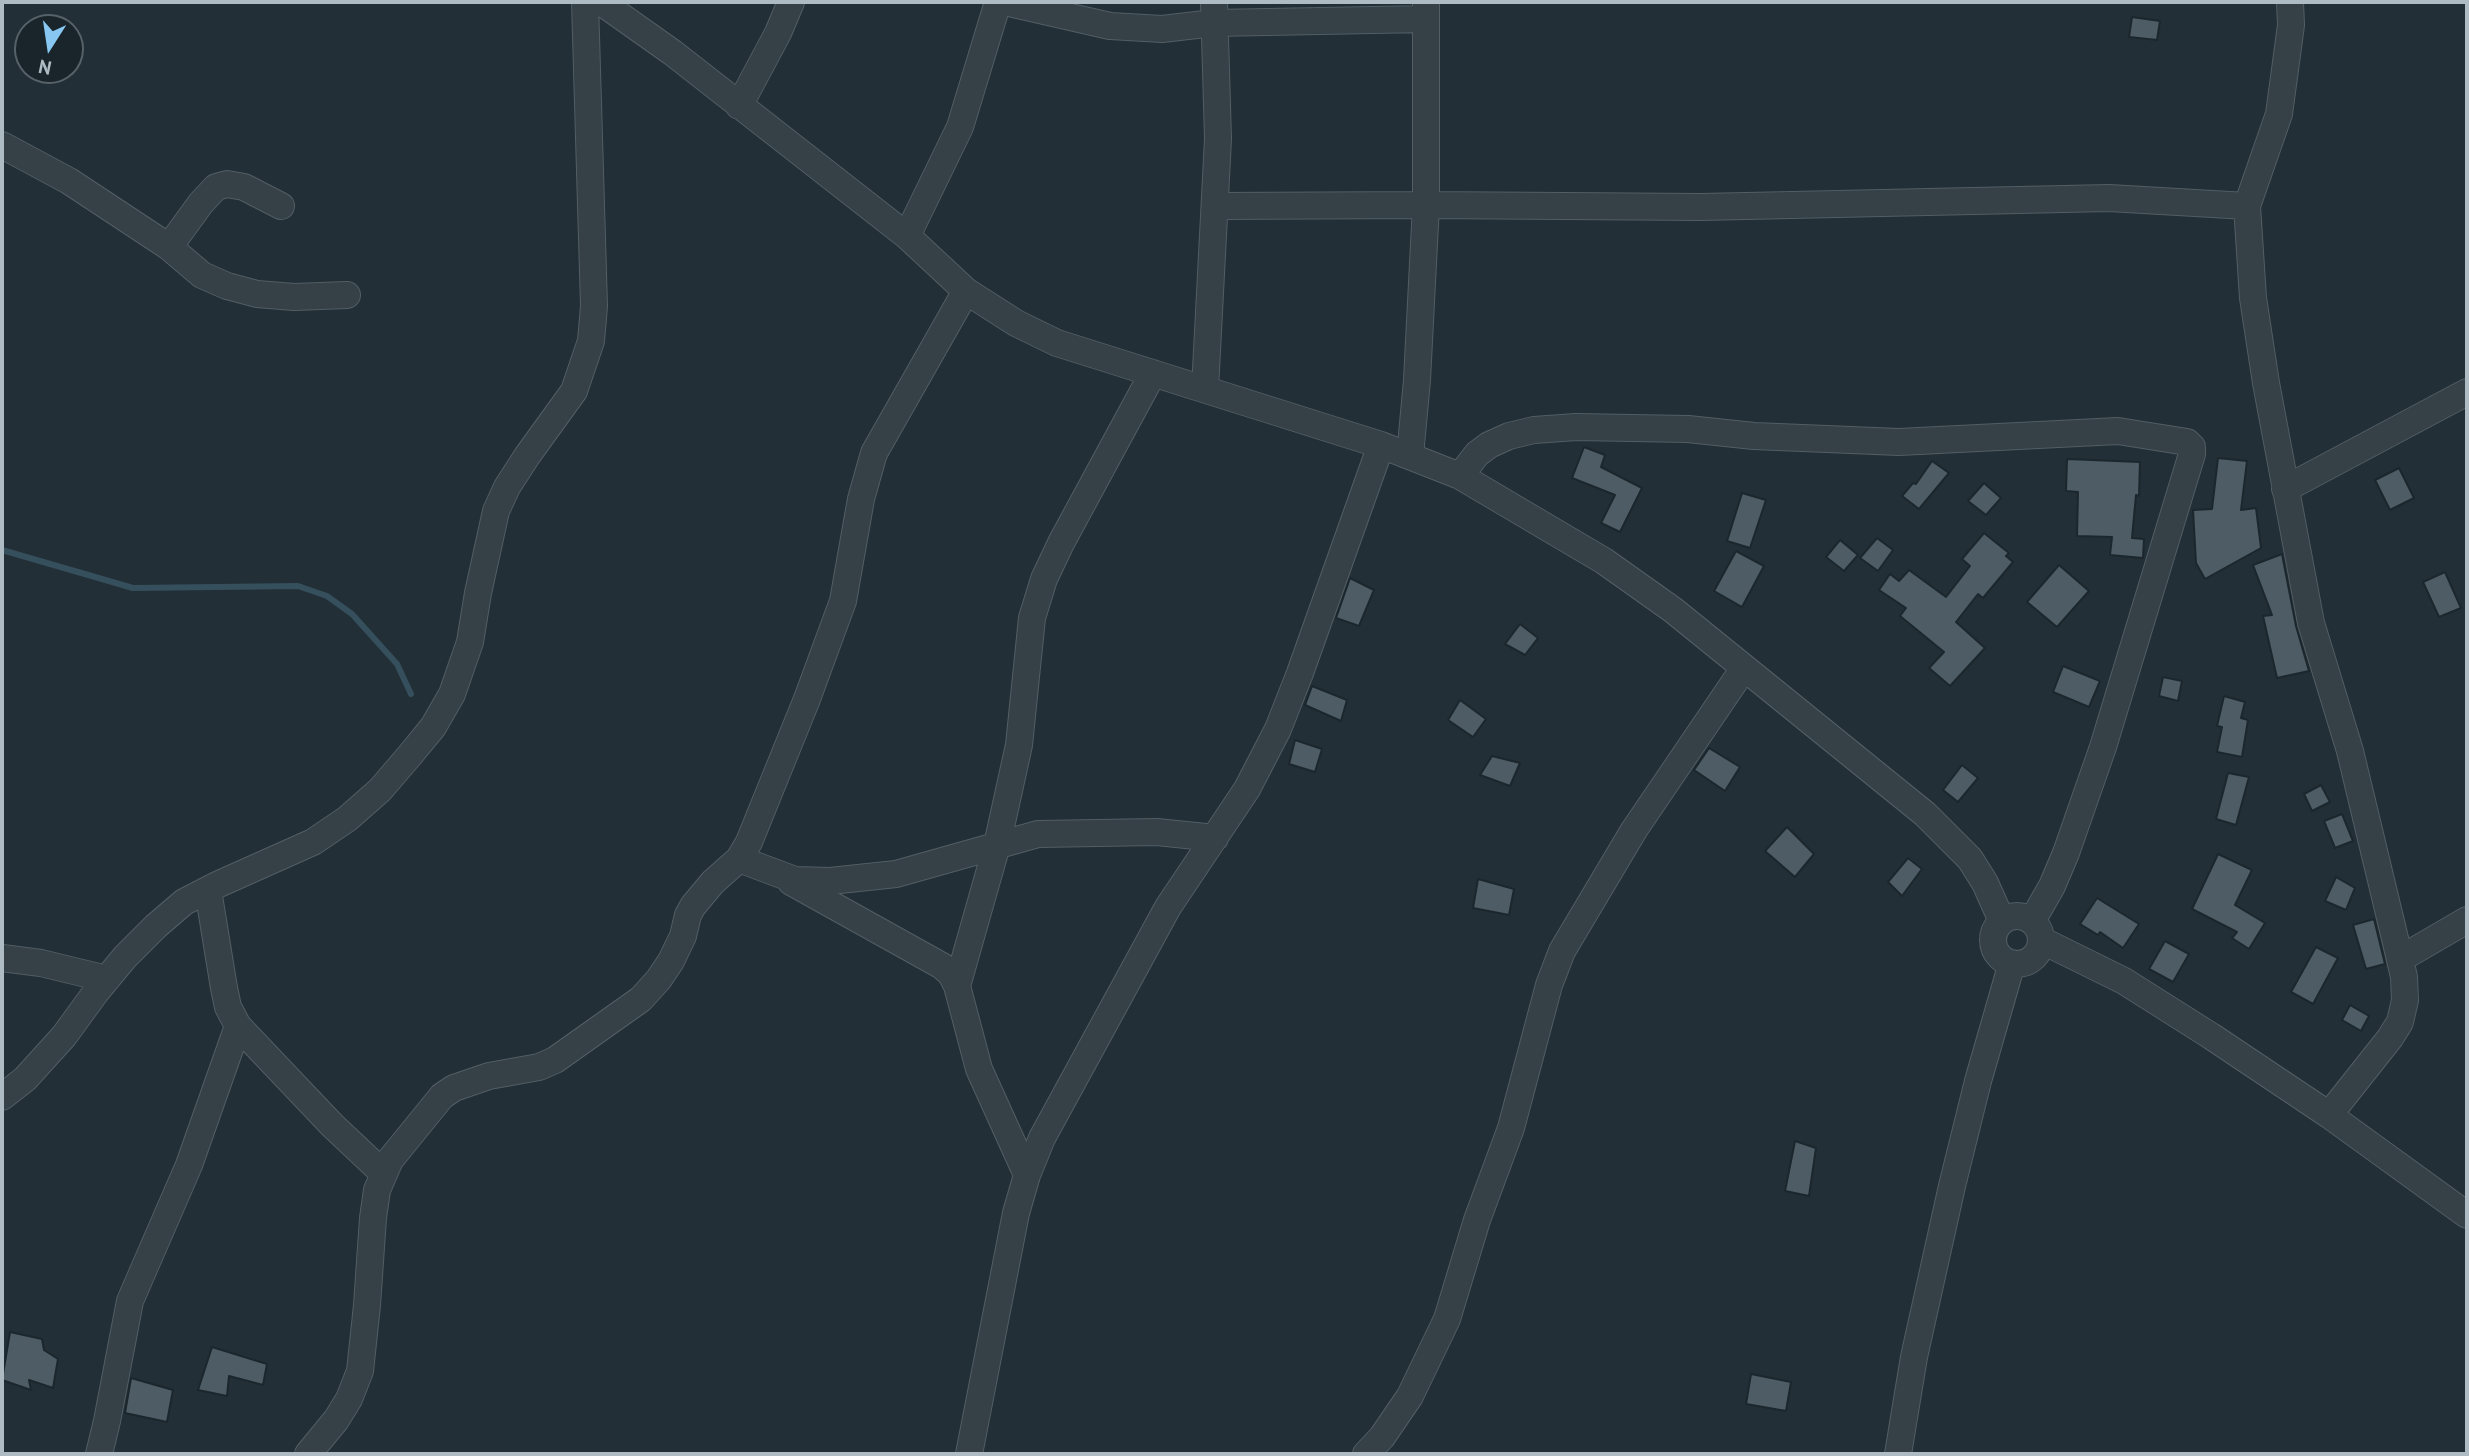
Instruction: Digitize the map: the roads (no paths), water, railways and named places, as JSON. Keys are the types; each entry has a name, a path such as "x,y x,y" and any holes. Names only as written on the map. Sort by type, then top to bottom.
{"street":[{"path":"2,1097 25,1079 64,1036 107,979 156,926 184,902 313,842 347,819 380,790 411,755 433,727 452,694 470,642 496,511 513,477 574,391 591,341 593,293 585,2"},
{"path":"601,2 673,53 907,236 966,290 1016,323 1057,343 1381,445 1460,476 1604,561 1673,610 1925,814 1970,859 1985,883 2002,921"},
{"path":"739,106 778,33 791,2"},
{"path":"907,236 960,127 998,2"},
{"path":"1004,2 1110,26 1162,29 1214,12 1426,10 1426,205 1417,380 1409,456"},
{"path":"2290,2 2288,52 2279,114 2247,206 2253,298 2311,623 2350,751 2400,959 2405,1000 2400,1022 2376,1057 2329,1115"},
{"path":"1205,390 1218,139 1214,12"},
{"path":"2,145 69,181 169,247 202,275 227,286 294,297 347,295"},
{"path":"169,247 216,187 227,184 244,187 281,206"},
{"path":"1215,206 1715,207 2109,198 2247,206"},
{"path":"308,1454 349,1399 360,1371 373,1218 383,1173 390,1160 430,1110 454,1088 489,1076 539,1067 555,1060 641,999 671,961 684,936 688,915 700,895 739,859 749,842 843,601 861,499 874,453 966,290"},
{"path":"957,986 997,845 1019,745 1032,618 1044,579 1060,543 1153,373"},
{"path":"2285,489 2467,392"},
{"path":"1460,476 1477,454 1509,436 1534,430 1576,427 1688,429 1754,436 1899,442 2118,431 2187,442 2192,447 2192,454 2104,747 2037,930 2039,950 2033,959 2023,964 2002,959 1995,951 1995,930 2002,921 2012,916 2022,916 2037,930 2124,981 2329,1115 2467,1215"},
{"path":"969,1454 1016,1213 1042,1138 1168,907 1247,789 1278,729 1381,445"},
{"path":"1366,1454 1382,1437 1410,1396 1447,1319 1477,1220 1511,1128 1549,985 1562,951 1634,830 1744,668"},
{"path":"778,875 813,882 896,874 1038,834 1157,832 1215,838"},
{"path":"739,859 778,875 942,966 951,974 957,986 979,1069 1027,1175"},
{"path":"208,890 228,1007 239,1026 331,1125 383,1173"},
{"path":"2400,959 2467,920"},
{"path":"2,958 107,979"},
{"path":"1898,1454 1914,1357 1952,1186 2012,963"},
{"path":"99,1454 130,1301 189,1165 239,1026"}],"waterway":[{"path":"2,550 133,588 298,586 327,596 352,614 397,664 411,694"}]}
